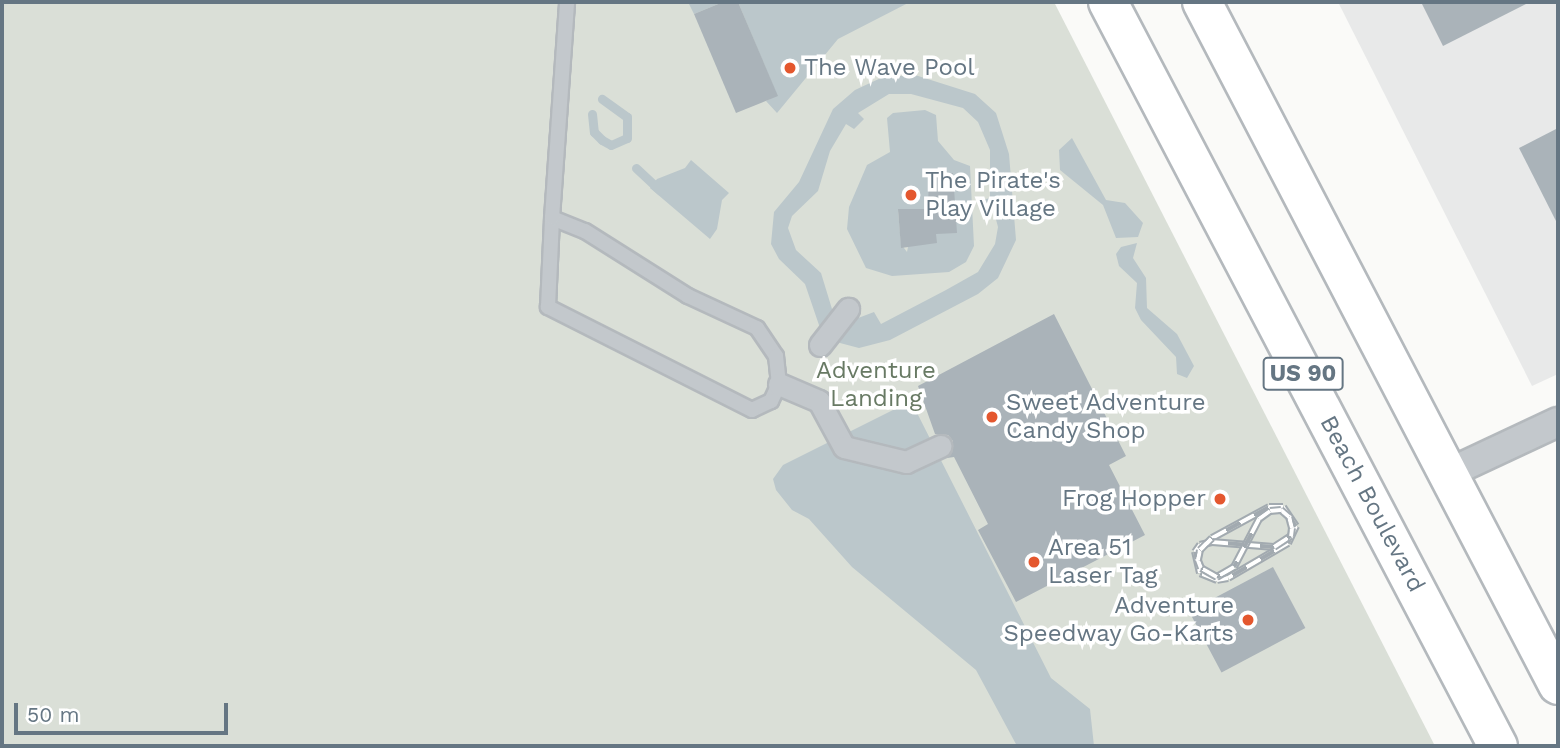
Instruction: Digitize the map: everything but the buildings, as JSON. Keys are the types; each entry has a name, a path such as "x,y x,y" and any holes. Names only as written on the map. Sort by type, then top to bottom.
{"highway":[{"name":"Beach Boulevard","path":"1108,2 1498,746"},
{"path":"1202,2 1558,685"}],"street":[{"path":"820,345 848,309"},
{"path":"779,384 819,401 845,447 906,462 941,446"},
{"path":"1449,473 1558,422"}],"lane":[{"path":"552,218 585,231 688,296 757,328 776,356 779,384 771,401 752,410 548,307 552,218 567,2"}],"shaded area":[{"path":"688,2 723,2 694,14"},
{"name":"The Wave Pool","path":"738,2 910,2 838,39 777,113 766,101 777,95"},
{"path":"1338,2 1558,2 1558,374 1532,386"},
{"path":"915,75 975,94 996,113 1009,154 1016,240 998,278 978,294 890,340 859,348 840,343 820,328 805,284 779,259 771,244 774,212 799,182 833,109 855,90 883,77","holes":["889,94 911,94 963,108 978,122 990,150 990,198 982,200 986,215 994,212 998,227 995,244 978,272 946,290 881,324 874,312 845,323 832,309 821,273 796,250 788,228 792,216 818,191 830,151 846,124 854,129 864,119 858,113"]},
{"name":"The Pirate's Play Village","path":"925,110 936,115 938,141 954,160 970,166 974,246 966,262 949,272 892,276 866,268 847,229 849,207 867,165 890,152 887,118 893,113","holes":["898,210 909,242 907,252 901,244"]},
{"path":"1072,138 1106,200 1125,203 1143,223 1138,237 1116,238 1103,205 1060,170 1059,150"},
{"path":"691,160 729,193 722,200 717,229 710,239 650,188 657,179 685,168"},
{"path":"1137,243 1133,258 1146,278 1147,308 1177,334 1194,366 1187,378 1177,374 1176,357 1141,320 1135,308 1137,283 1119,266 1116,254 1121,247"},
{"path":"911,401 1051,678 1090,709 1094,746 1017,746 976,670 852,567 809,519 792,510 776,490 773,479 783,465"}],"green space":[{"name":"Adventure Landing","path":"2,2 1054,2 1435,746 2,746"}],"waterway":[{"path":"592,114 594,132 602,140 611,145 627,138 627,117 602,99"},
{"path":"636,168 660,190"}],"railway":[{"path":"1212,538 1200,550 1198,560 1201,568 1217,577 1234,567 1259,519 1270,511 1281,510 1289,517 1292,528 1291,536 1274,547 1212,542 1200,545 1195,552 1200,573 1217,580 1228,578 1288,543 1296,526 1283,507 1269,507 1212,538"}],"place":[{"name":"The Wave Pool","path":"790,68"},
{"name":"The Pirate's Play Village","path":"911,195"},
{"name":"Sweet Adventure Candy Shop","path":"992,417"},
{"name":"Frog Hopper","path":"1220,499"},
{"name":"Area 51 Laser Tag","path":"1034,562"},
{"name":"Adventure Speedway Go-Karts","path":"1248,620"}]}
